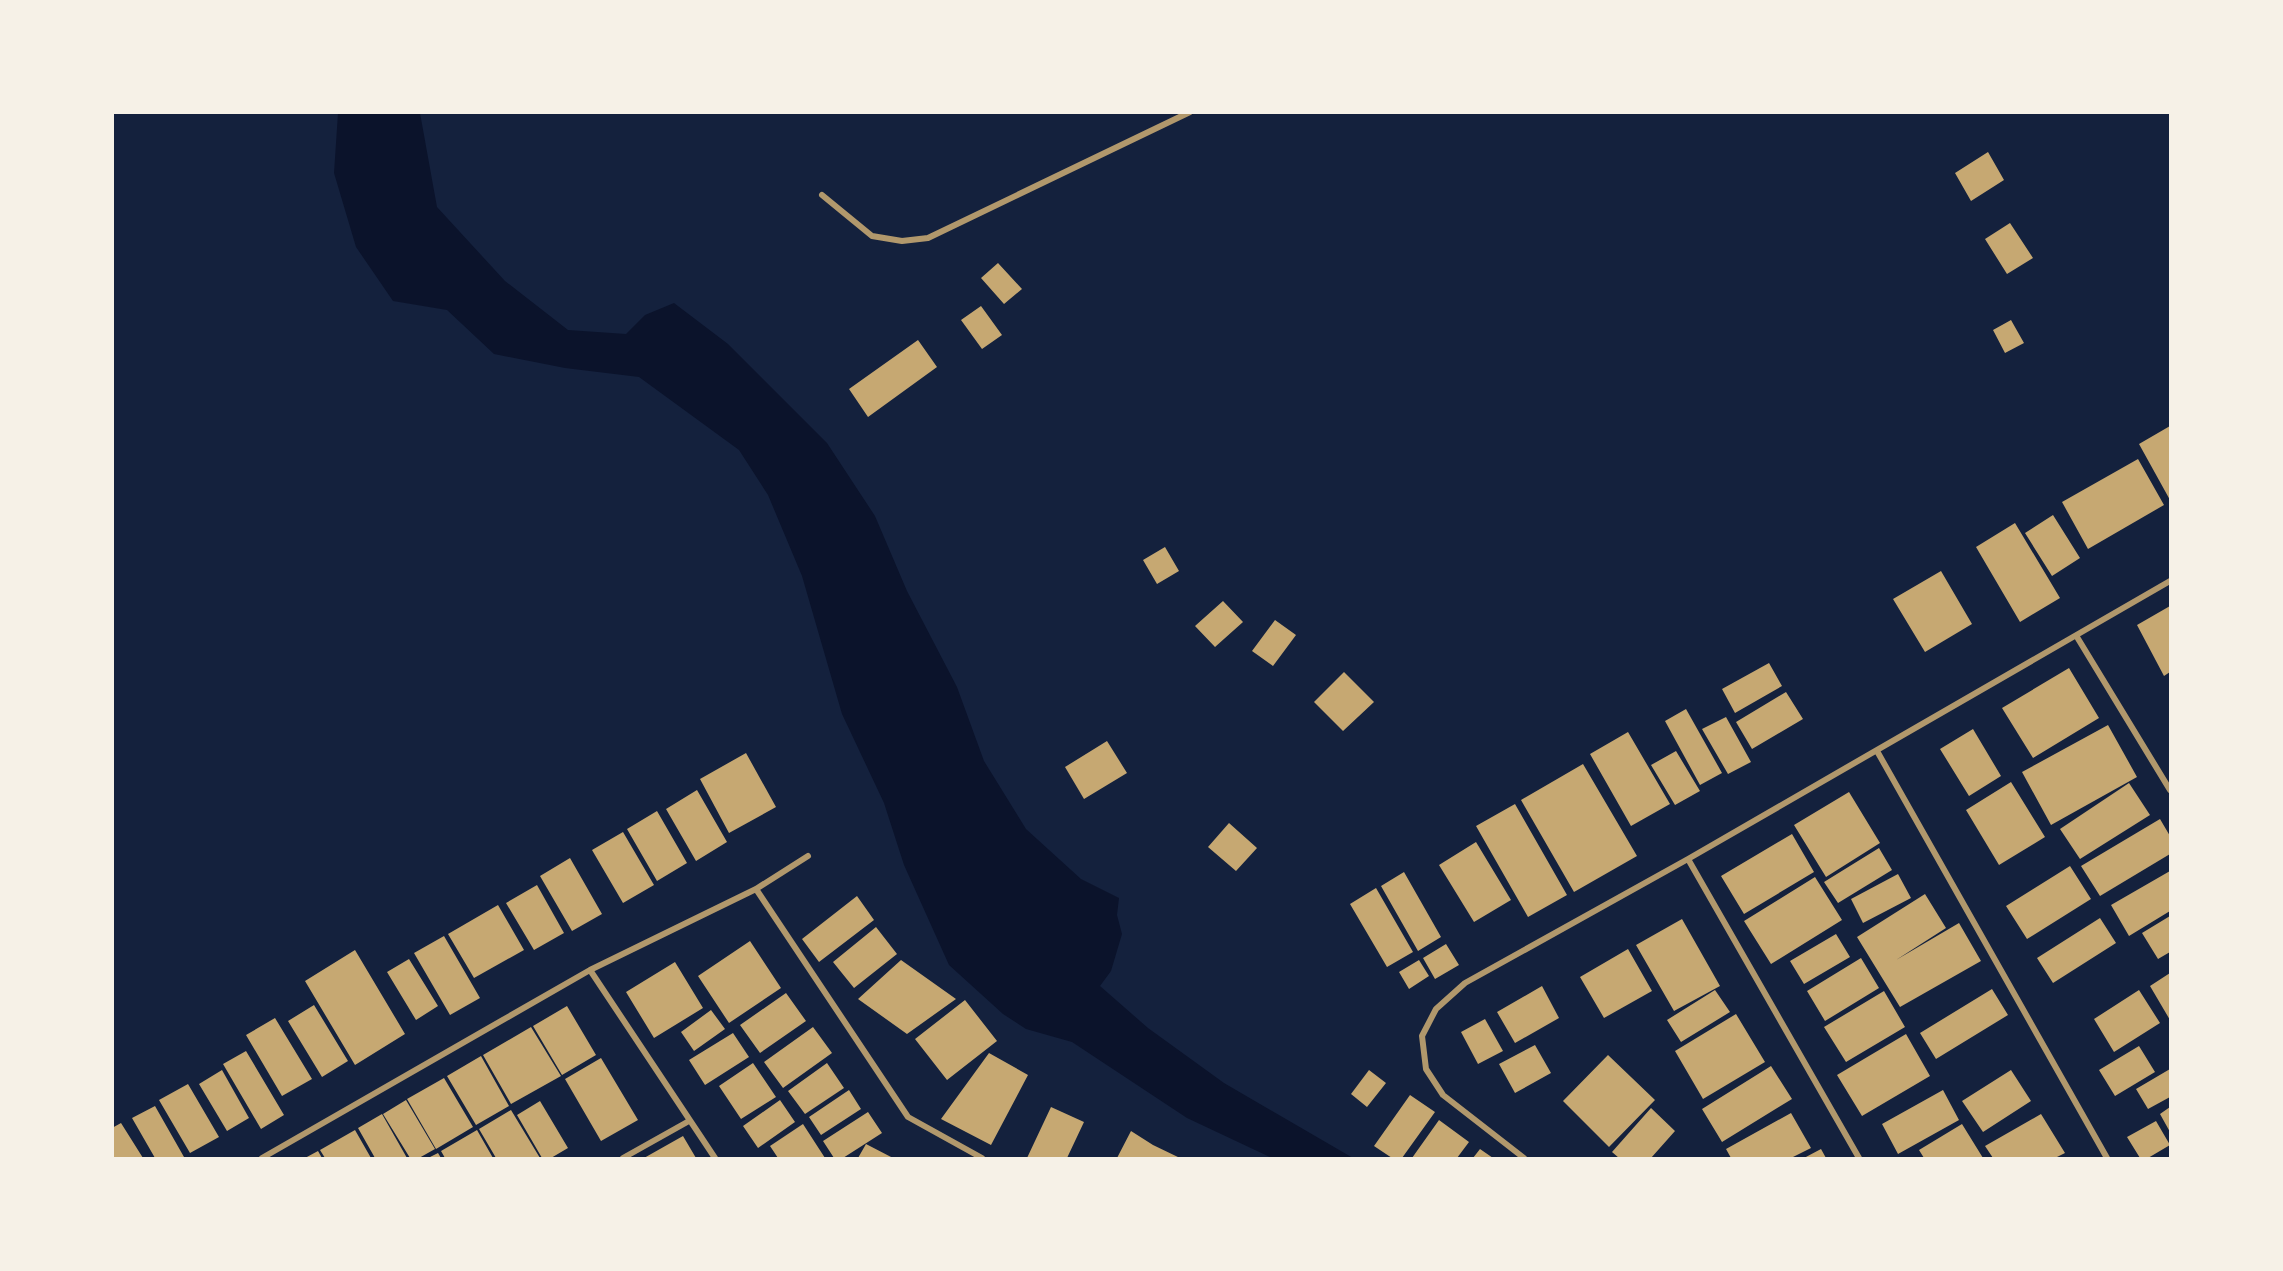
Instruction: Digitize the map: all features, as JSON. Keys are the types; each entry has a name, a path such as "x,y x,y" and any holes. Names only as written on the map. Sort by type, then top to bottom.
{"street":[{"path":"822,195 872,236 902,241 928,238 1191,112"},
{"path":"1524,1158 1443,1095 1426,1069 1422,1036 1436,1009 1465,983 1688,859 2077,637 2170,581"},
{"path":"2077,637 2170,790"},
{"path":"1877,751 2107,1158"},
{"path":"262,1158 590,970 756,889 808,856"},
{"path":"1688,859 1859,1158"},
{"path":"756,889 908,1117 982,1158"},
{"path":"590,970 715,1158"},
{"path":"623,1158 689,1121"}],"water":[{"path":"338,113 420,113 437,207 505,281 568,330 626,334 645,315 674,303 728,344 827,443 875,516 907,591 957,687 984,761 1026,829 1081,879 1119,898 1117,915 1122,934 1111,971 1100,986 1148,1028 1224,1083 1353,1158 1272,1158 1187,1118 1072,1042 1026,1029 1003,1014 949,965 904,865 884,803 842,714 802,576 768,495 739,450 639,377 565,368 494,354 447,310 393,301 356,247 334,173"}],"building":[{"path":"1988,152 2004,180 1971,201 1955,173"},
{"path":"2010,223 2033,258 2007,274 1985,239"},
{"path":"998,263 1022,289 1004,304 981,278"},
{"path":"981,306 1002,335 982,349 961,320"},
{"path":"2011,320 2024,343 2005,353 1993,330"},
{"path":"918,340 937,367 868,417 849,389"},
{"path":"2170,426 2170,500 2139,444"},
{"path":"2138,459 2164,505 2088,549 2062,502"},
{"path":"2053,515 2080,558 2052,576 2025,533"},
{"path":"2015,523 2060,598 2020,622 1976,547"},
{"path":"1165,547 1179,571 1157,584 1143,560"},
{"path":"1941,571 1972,624 1925,652 1893,599"},
{"path":"1223,601 1243,622 1215,647 1195,626"},
{"path":"2170,606 2170,672 2164,676 2137,625"},
{"path":"1275,620 1296,635 1273,666 1252,651"},
{"path":"1769,663 1782,686 1735,713 1722,689"},
{"path":"2069,668 2099,718 2033,758 2002,708"},
{"path":"1344,672 1374,702 1343,731 1314,702"},
{"path":"1786,692 1803,719 1752,749 1736,722"},
{"path":"1686,709 1722,773 1700,785 1665,721"},
{"path":"1726,717 1751,762 1728,774 1702,729"},
{"path":"2108,725 2137,777 2051,825 2022,772"},
{"path":"1973,729 2001,776 1969,796 1940,749"},
{"path":"1628,732 1670,804 1631,826 1590,754"},
{"path":"1107,741 1127,773 1084,799 1065,767"},
{"path":"1676,751 1700,791 1675,805 1651,765"},
{"path":"746,753 776,807 729,833 700,779"},
{"path":"1583,764 1637,856 1574,892 1521,800"},
{"path":"2011,782 2045,837 1999,865 1966,810"},
{"path":"2129,783 2150,815 2080,859 2060,829"},
{"path":"697,790 727,842 696,861 666,809"},
{"path":"1849,792 1880,843 1826,877 1794,825"},
{"path":"1515,804 1567,895 1528,917 1476,826"},
{"path":"657,811 687,863 657,881 627,829"},
{"path":"2160,819 2170,836 2170,854 2100,896 2081,866"},
{"path":"1229,823 1257,848 1236,871 1208,847"},
{"path":"623,832 654,885 623,903 592,850"},
{"path":"1792,834 1814,872 1744,914 1721,876"},
{"path":"1476,842 1511,900 1474,922 1439,865"},
{"path":"1879,848 1892,870 1838,903 1824,882"},
{"path":"570,858 602,914 572,931 540,876"},
{"path":"2070,866 2091,899 2027,939 2006,906"},
{"path":"2170,871 2170,911 2129,936 2111,905"},
{"path":"1404,872 1441,937 1418,951 1381,886"},
{"path":"1898,874 1911,898 1863,923 1851,899"},
{"path":"1815,877 1842,920 1771,964 1744,921"},
{"path":"537,885 564,933 534,950 506,903"},
{"path":"1376,888 1413,952 1387,967 1350,904"},
{"path":"1925,894 1946,928 1896,960 1959,923 1981,961 1900,1007 1857,937"},
{"path":"857,896 874,920 819,962 802,939"},
{"path":"498,905 524,950 474,978 448,934"},
{"path":"2170,916 2170,952 2158,959 2142,933"},
{"path":"2100,918 2116,943 2053,983 2037,958"},
{"path":"1682,919 1720,986 1674,1011 1636,945"},
{"path":"876,927 897,954 854,988 833,962"},
{"path":"1836,934 1850,957 1804,984 1790,961"},
{"path":"444,936 480,998 450,1015 414,953"},
{"path":"750,941 781,988 729,1023 698,976"},
{"path":"1446,944 1459,965 1435,979 1423,958"},
{"path":"1628,949 1652,991 1604,1018 1580,977"},
{"path":"355,950 405,1034 355,1065 305,981"},
{"path":"1861,958 1879,988 1825,1021 1807,991"},
{"path":"409,959 438,1006 416,1020 387,972"},
{"path":"901,960 956,999 907,1034 858,999"},
{"path":"1419,960 1429,976 1409,989 1399,972"},
{"path":"675,962 703,1008 654,1038 626,992"},
{"path":"2170,973 2170,1020 2150,986"},
{"path":"1542,986 1559,1018 1515,1043 1497,1012"},
{"path":"1992,989 2008,1015 1936,1059 1920,1033"},
{"path":"1715,990 1730,1012 1681,1042 1667,1020"},
{"path":"2139,990 2160,1023 2114,1052 2094,1019"},
{"path":"1884,991 1905,1027 1846,1062 1824,1027"},
{"path":"786,993 806,1021 760,1053 740,1025"},
{"path":"965,1000 997,1041 947,1080 915,1039"},
{"path":"314,1005 348,1061 322,1077 288,1021"},
{"path":"567,1006 596,1055 562,1075 533,1026"},
{"path":"711,1010 725,1029 694,1051 681,1032"},
{"path":"1736,1014 1765,1062 1703,1099 1675,1051"},
{"path":"275,1018 312,1079 282,1096 246,1035"},
{"path":"1485,1019 1503,1051 1478,1064 1461,1032"},
{"path":"531,1027 561,1076 511,1104 483,1055"},
{"path":"813,1027 832,1053 783,1088 764,1062"},
{"path":"733,1033 749,1057 705,1085 689,1060"},
{"path":"1906,1034 1930,1076 1862,1116 1837,1075"},
{"path":"1535,1045 1551,1073 1515,1093 1499,1064"},
{"path":"2139,1046 2155,1072 2115,1096 2099,1070"},
{"path":"246,1051 284,1115 261,1129 223,1064"},
{"path":"989,1053 1028,1075 991,1145 941,1119"},
{"path":"1608,1055 1655,1100 1609,1147 1563,1101"},
{"path":"481,1056 509,1106 476,1125 447,1076"},
{"path":"601,1058 638,1120 601,1141 565,1079"},
{"path":"753,1063 776,1097 741,1119 719,1086"},
{"path":"827,1063 844,1088 805,1114 788,1091"},
{"path":"1771,1066 1792,1099 1722,1142 1702,1109"},
{"path":"2170,1069 2170,1097 2148,1109 2136,1089"},
{"path":"222,1070 249,1118 227,1131 199,1084"},
{"path":"1369,1070 1386,1083 1367,1107 1351,1094"},
{"path":"2011,1070 2031,1101 1983,1132 1962,1101"},
{"path":"444,1078 473,1127 436,1149 407,1099"},
{"path":"188,1084 219,1137 190,1153 159,1100"},
{"path":"849,1090 861,1109 821,1135 809,1117"},
{"path":"1943,1090 1959,1120 1898,1154 1882,1124"},
{"path":"1410,1095 1435,1112 1402,1158 1392,1158 1374,1146"},
{"path":"406,1100 435,1149 419,1158 410,1158 383,1114"},
{"path":"780,1100 795,1122 758,1148 743,1126"},
{"path":"540,1101 568,1148 551,1158 542,1158 517,1115"},
{"path":"155,1106 184,1157 155,1158 132,1118"},
{"path":"1051,1107 1084,1122 1067,1158 1027,1158"},
{"path":"2170,1107 2170,1132 2160,1114"},
{"path":"1651,1108 1675,1131 1651,1158 1619,1158 1612,1152"},
{"path":"511,1110 540,1158 496,1158 479,1129"},
{"path":"868,1112 882,1133 843,1158 834,1158 823,1141"},
{"path":"1791,1113 1811,1148 1791,1158 1731,1158 1726,1149"},
{"path":"382,1114 407,1158 375,1158 358,1128"},
{"path":"2041,1114 2065,1153 2055,1158 1993,1158 1985,1146"},
{"path":"1439,1120 1469,1142 1457,1158 1412,1158"},
{"path":"2156,1121 2170,1145 2148,1158 2140,1158 2127,1137"},
{"path":"121,1123 143,1158 112,1158 112,1128"},
{"path":"803,1124 825,1158 778,1158 770,1146"},
{"path":"1962,1124 1983,1158 1924,1158 1919,1150"},
{"path":"355,1130 371,1158 325,1158 320,1150"},
{"path":"477,1130 493,1158 445,1158 441,1151"},
{"path":"1131,1131 1153,1145 1180,1158 1117,1158"},
{"path":"683,1136 696,1158 644,1158"},
{"path":"866,1144 893,1158 858,1158"},
{"path":"1480,1149 1493,1158 1473,1158"},
{"path":"1821,1149 1826,1158 1804,1158"},
{"path":"318,1151 322,1158 305,1158"},
{"path":"438,1153 441,1158 428,1158"}]}
